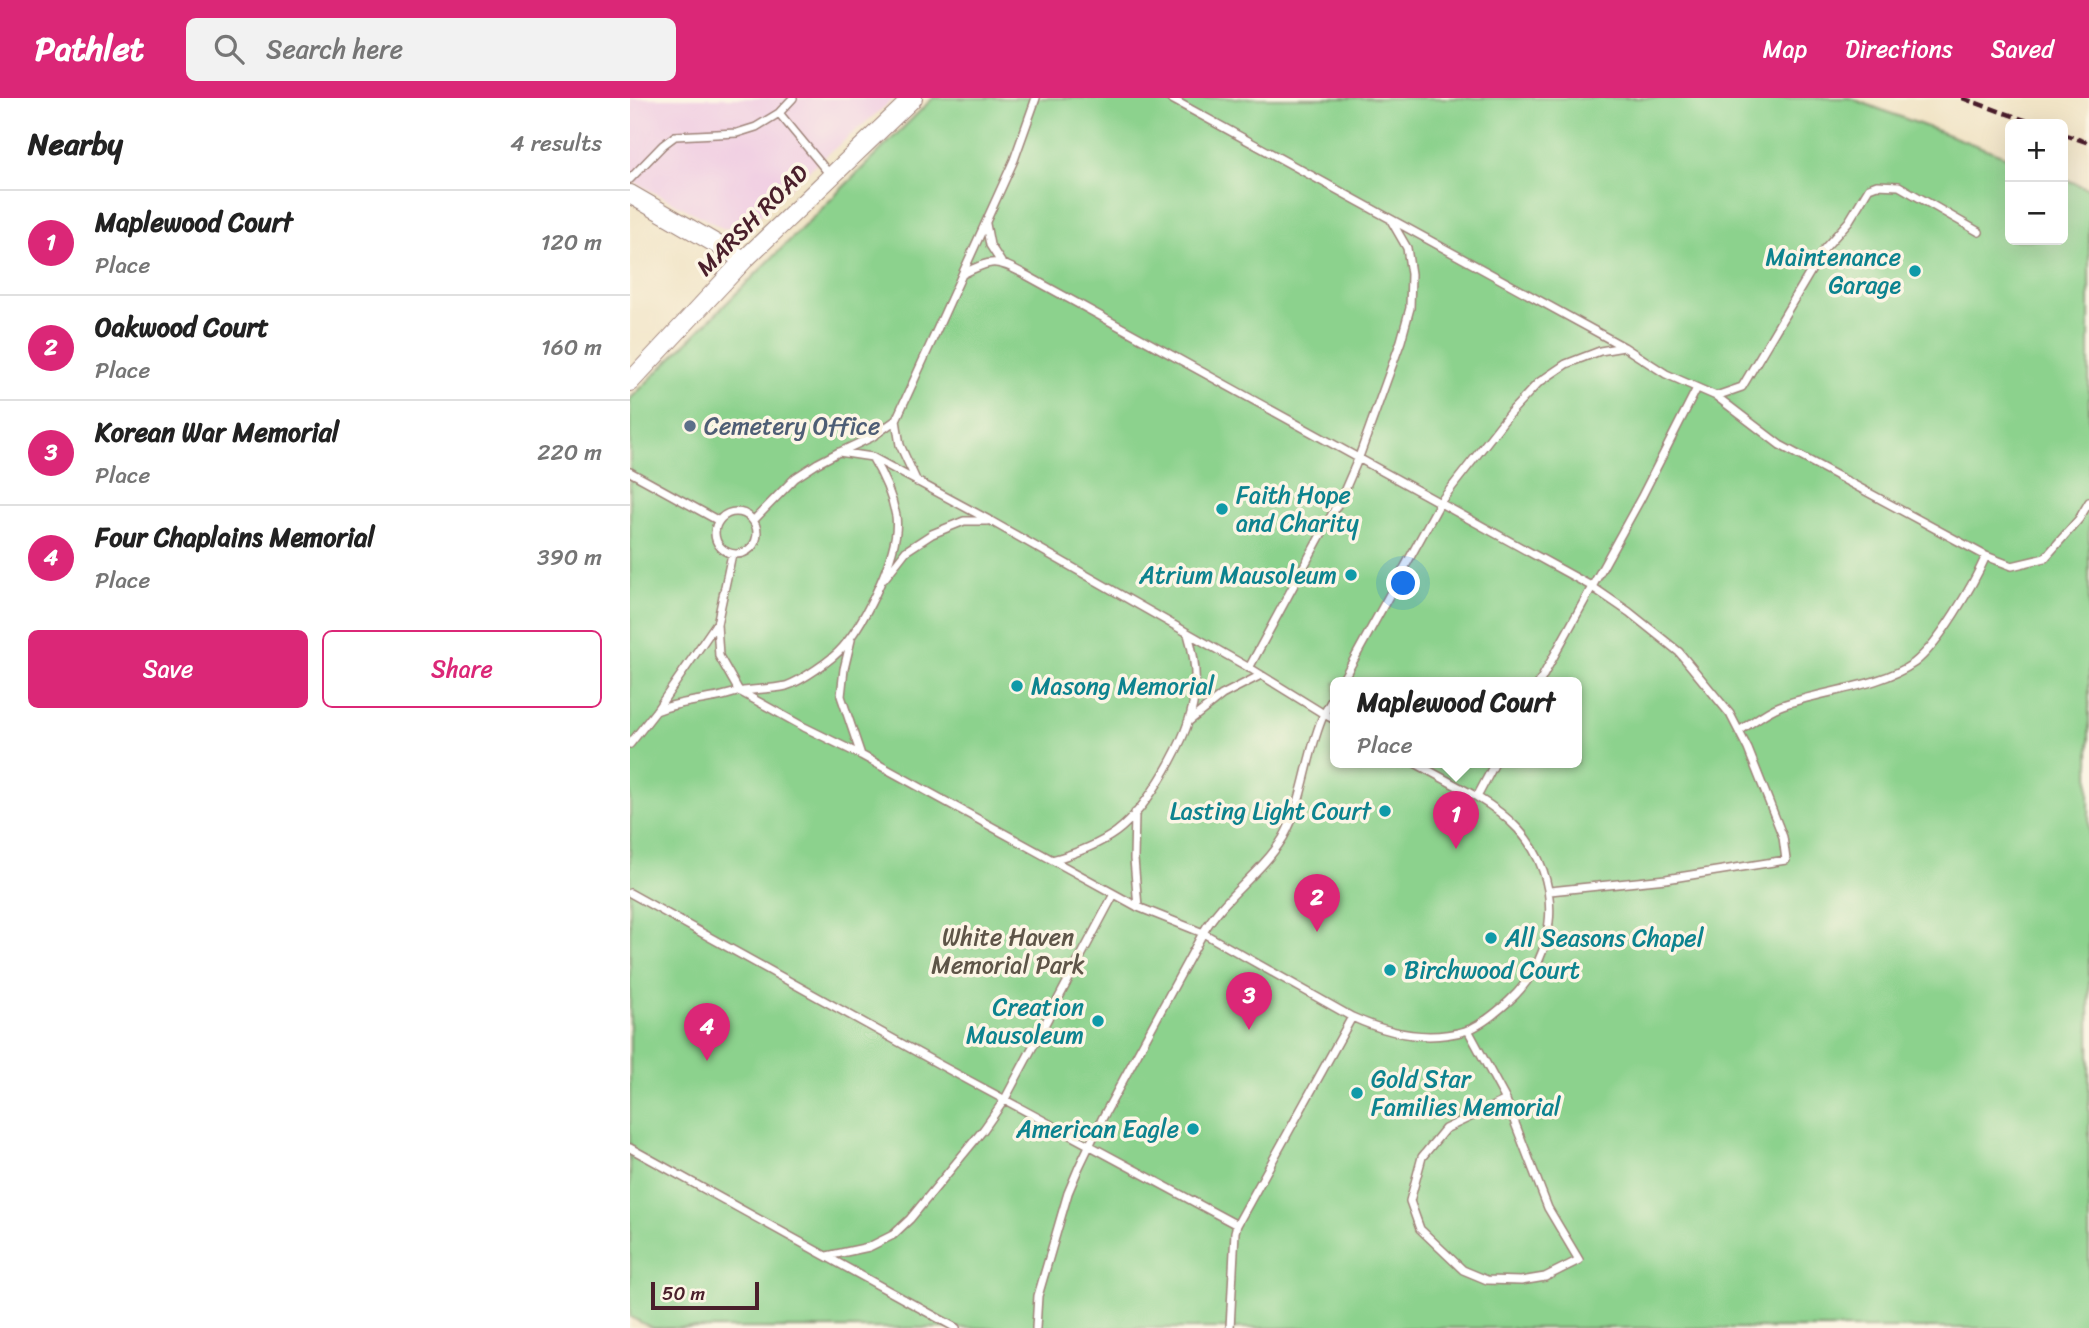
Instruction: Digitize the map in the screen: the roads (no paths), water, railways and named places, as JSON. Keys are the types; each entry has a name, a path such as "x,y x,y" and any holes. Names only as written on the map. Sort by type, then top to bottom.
{"street":[{"name":"MARSH ROAD","path":"630,382 744,260 913,98"},
{"path":"630,194 744,260"}],"lane":[{"path":"630,179 675,136 737,133 757,127 779,113 793,98"},
{"path":"753,521 795,478 839,452 872,437 896,420 1014,160 1036,98"},
{"path":"1170,98 1624,347 1666,374 1716,396 1780,445 1986,556 2012,566 2045,558 2079,519 2089,502"},
{"path":"779,113 831,176"},
{"path":"1716,396 1742,387 1824,249 1849,221 1869,188 1877,185 1899,186 1979,232"},
{"path":"1249,668 1359,457 1401,341 1410,308 1411,274 1407,248 1391,220"},
{"path":"986,224 990,245 1001,262 1591,586 1679,652 1730,714 1739,731 1783,837 1786,860 1666,879 1550,891"},
{"path":"963,274 982,264 1001,262"},
{"path":"1344,677 1441,502 1485,443 1538,383 1566,364 1600,351 1624,347"},
{"path":"1542,677 1641,498 1697,388"},
{"path":"896,420 900,445 917,482"},
{"path":"839,452 872,457 989,520 1330,717"},
{"path":"872,457 883,474 896,518 893,545 881,582"},
{"path":"630,472 719,521"},
{"path":"736,512 753,521 757,534 752,547 739,554 732,554 720,547 716,527 723,516 736,512"},
{"path":"656,711 673,703 715,698 738,691 787,686 842,649 881,582 906,551 932,534 964,521 989,520"},
{"path":"732,554 717,624 719,656 738,691 803,727 861,754 1138,907 1203,933 1352,1017 1398,1034 1437,1037 1468,1030 1497,1012 1520,990 1534,971 1548,935 1550,891 1536,853 1519,830 1499,811 1424,768"},
{"path":"1739,731 1778,706 1889,676 1915,662 1955,612 1986,556"},
{"path":"630,744 717,624"},
{"path":"852,633 844,669 842,696 861,754"},
{"path":"1052,860 1074,855 1116,832 1145,804 1182,737 1194,699 1193,652 1188,634"},
{"path":"1187,722 1222,695 1261,675"},
{"path":"1036,1328 1040,1287 1069,1193 1089,1145 1211,919 1250,879 1283,837 1302,788 1314,736 1330,703"},
{"path":"1476,797 1492,768"},
{"path":"1135,813 1134,859 1138,907"},
{"path":"630,893 1237,1225"},
{"path":"827,1256 869,1247 893,1235 910,1219 984,1129 1005,1099 1114,894"},
{"path":"1230,1328 1237,1225 1352,1017"},
{"path":"1468,1030 1506,1100 1548,1208 1579,1260 1545,1277 1521,1281 1487,1280 1462,1270 1420,1229 1410,1201 1422,1157 1445,1129 1506,1100"},
{"path":"630,1148 956,1328"}],"railway":[{"path":"1962,98 2022,119"},
{"path":"2068,136 2089,143"}],"place":[{"name":"Maintenance Garage","path":"1915,271"},
{"name":"Cemetery Office","path":"690,426"},
{"name":"Faith Hope and Charity","path":"1222,509"},
{"name":"Atrium Mausoleum","path":"1351,575"},
{"name":"Masong Memorial","path":"1017,686"},
{"name":"Lasting Light Court","path":"1385,811"},
{"name":"Maplewood Court","path":"1456,849"},
{"name":"Oakwood Court","path":"1317,932"},
{"name":"All Seasons Chapel","path":"1491,938"},
{"name":"Birchwood Court","path":"1390,970"},
{"name":"Creation Mausoleum","path":"1098,1021"},
{"name":"Korean War Memorial","path":"1249,1030"},
{"name":"Four Chaplains Memorial","path":"707,1061"},
{"name":"Gold Star Families Memorial","path":"1357,1093"},
{"name":"American Eagle","path":"1193,1129"}],"park label":[{"name":"White Haven Memorial Park","path":"1008,951"}]}
